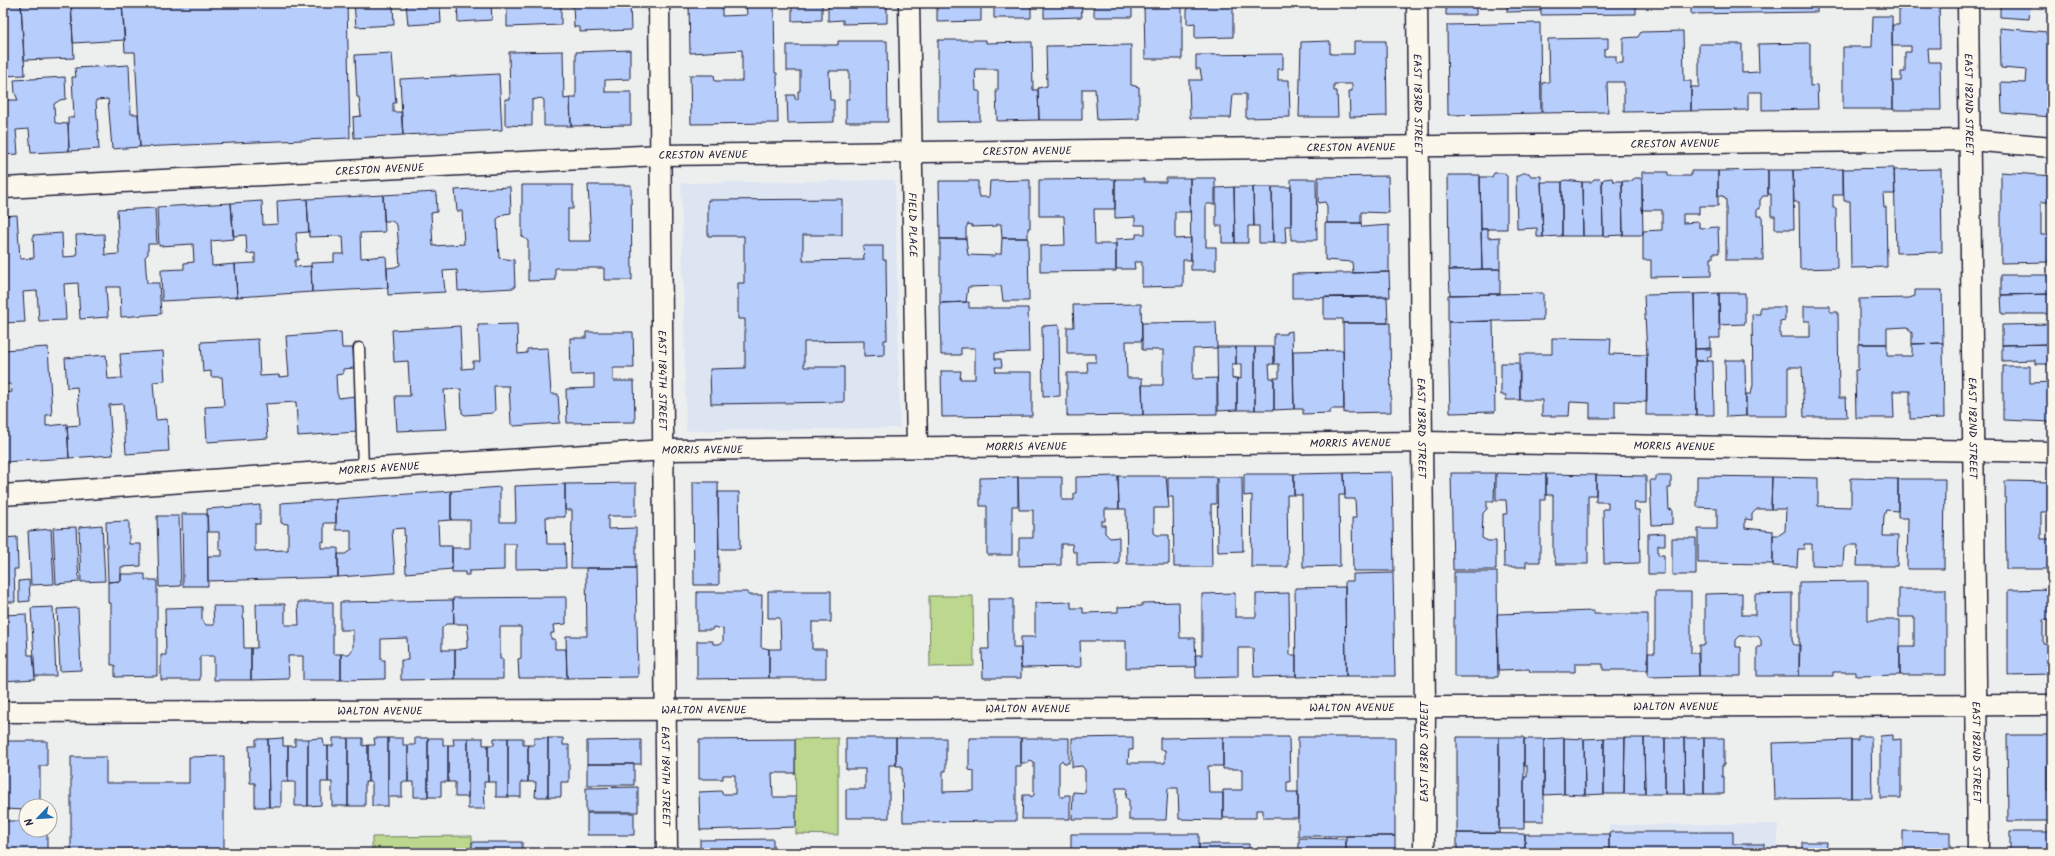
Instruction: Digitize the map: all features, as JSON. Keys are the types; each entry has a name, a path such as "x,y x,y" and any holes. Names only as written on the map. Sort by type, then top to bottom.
{"street":[{"name":"EAST 184TH STREET","path":"659,3 665,450 665,711 667,853"},
{"name":"FIELD PLACE","path":"910,3 917,447"},
{"name":"EAST 183RD STREET","path":"1417,3 1422,442 1424,853"},
{"name":"EAST 182ND STREET","path":"1968,3 1978,853"},
{"name":"CRESTON AVENUE","path":"3,188 661,155 1418,145 1970,140 2052,147"},
{"name":"MORRIS AVENUE","path":"3,495 363,469 665,450 1422,442 2052,452"},
{"name":"WALTON AVENUE","path":"3,712 665,711 1424,706 2052,705"}],"lane":[{"path":"359,348 363,469"}],"shaded area":[{"path":"895,180 900,428 686,431 681,183"},
{"path":"1778,824 1778,853 1609,853 1609,825"}],"green space":[{"path":"929,596 973,596 974,666 930,667"},
{"path":"838,738 838,835 796,834 795,739"},
{"path":"472,836 472,853 372,853 372,837"}],"building":[{"path":"3,3 21,3 25,75 3,76"},
{"path":"21,3 71,3 74,58 24,60"},
{"path":"71,3 122,3 125,40 73,43"},
{"path":"122,3 347,3 350,138 140,147 135,52 125,52"},
{"path":"354,3 393,3 394,25 356,27"},
{"path":"406,3 440,3 441,23 408,25"},
{"path":"457,3 491,3 492,20 458,22"},
{"path":"507,3 561,3 561,25 507,27"},
{"path":"573,3 630,3 631,30 580,32 580,27 574,27"},
{"path":"689,3 720,3 689,4"},
{"path":"722,3 722,16 747,15 746,3 774,3 775,73 777,73 778,123 691,124 690,75 714,75 715,81 742,81 742,50 690,53 689,4"},
{"path":"792,3 822,3 822,20 792,21"},
{"path":"828,3 887,3 887,23 843,24 843,20 828,21"},
{"path":"937,3 986,3 987,5 981,5 981,21 937,22"},
{"path":"994,3 1031,3 1031,18 994,18"},
{"path":"1044,3 1081,3 1082,17 1044,18"},
{"path":"1094,3 1132,3 1132,17 1094,17"},
{"path":"1144,3 1182,3 1182,59 1145,59"},
{"path":"1187,3 1233,3 1233,37 1195,38 1195,23 1187,24"},
{"path":"1446,3 1476,3 1476,15 1446,15"},
{"path":"1507,3 1540,3 1540,11 1507,12"},
{"path":"1541,3 1636,3 1636,14 1541,15"},
{"path":"1691,3 1817,3 1817,12 1691,14"},
{"path":"1899,3 1939,3 1940,48 1928,48 1929,62 1940,62 1941,110 1893,110 1893,81 1901,81 1901,72 1905,72 1905,52 1911,52 1911,46 1892,46 1892,25 1899,25"},
{"path":"2000,3 2052,3 2052,6 2030,5 2029,19 2000,17"},
{"path":"1873,16 1892,16 1893,109 1843,109 1843,47 1872,47"},
{"path":"1540,23 1541,113 1448,115 1447,25"},
{"path":"2000,28 2047,32 2046,35 2052,35 2052,117 2002,113 2001,82 2026,83 2027,70 2001,68"},
{"path":"1683,31 1684,81 1691,81 1691,111 1624,112 1624,82 1607,82 1608,112 1542,113 1542,83 1549,82 1548,39 1608,38 1608,48 1604,50 1604,56 1616,56 1616,63 1623,63 1623,38 1638,37 1641,32"},
{"path":"938,40 986,40 986,43 1032,42 1033,90 1038,90 1039,120 997,121 996,89 998,90 998,69 975,69 976,91 980,91 980,121 938,122"},
{"path":"838,41 887,41 888,122 846,122 846,99 849,99 849,71 829,71 830,100 834,100 834,122 788,123 787,95 795,95 795,99 798,99 798,91 800,91 800,71 787,71 787,45 838,45"},
{"path":"1330,41 1330,54 1354,54 1354,41 1386,41 1387,116 1350,117 1349,91 1352,91 1352,84 1334,84 1334,91 1337,91 1338,117 1299,117 1301,42"},
{"path":"1810,43 1810,86 1817,85 1818,109 1762,110 1762,92 1748,92 1748,110 1691,111 1691,87 1699,87 1699,44 1742,44 1742,73 1759,72 1758,44"},
{"path":"1131,45 1131,85 1139,87 1139,119 1097,120 1095,89 1082,89 1082,120 1039,120 1038,88 1047,86 1046,46"},
{"path":"630,50 630,79 605,80 605,92 631,92 631,125 571,126 570,98 576,98 576,52"},
{"path":"563,51 564,99 570,98 571,126 544,126 544,100 541,98 532,100 532,126 505,125 505,99 510,99 509,52"},
{"path":"392,53 396,103 393,103 393,112 401,112 403,135 354,138 353,117 361,116 359,97 357,97 355,55"},
{"path":"1283,54 1283,69 1278,69 1278,80 1289,80 1290,117 1246,118 1246,94 1233,94 1231,118 1190,118 1189,80 1202,80 1200,69 1196,69 1196,55"},
{"path":"129,65 131,114 138,114 140,147 112,149 108,99 96,100 99,149 69,151 68,118 74,117 72,77 76,77 75,68"},
{"path":"499,74 502,130 403,135 400,79"},
{"path":"65,77 66,99 60,100 54,104 55,123 68,124 69,151 31,153 29,129 16,130 18,154 3,155 3,97 9,100 18,100 15,93 14,80"},
{"path":"1894,168 1895,194 1883,194 1884,207 1886,207 1887,267 1851,268 1850,201 1844,201 1843,169"},
{"path":"1843,169 1843,195 1833,195 1833,208 1836,208 1837,268 1800,269 1799,202 1794,202 1793,170"},
{"path":"1941,169 1942,252 1896,253 1894,170"},
{"path":"1768,170 1793,170 1794,229 1775,229 1775,216 1771,216 1771,194 1768,194"},
{"path":"1768,170 1768,196 1763,196 1760,200 1760,209 1757,209 1757,216 1762,216 1763,260 1726,260 1726,200 1723,196 1718,196 1718,171"},
{"path":"1691,171 1718,171 1718,206 1699,206 1699,214 1683,214 1683,223 1699,222 1699,228 1718,227 1719,253 1713,253 1713,258 1711,258 1711,276 1651,277 1651,260 1643,260 1643,231 1662,230 1662,210 1642,210 1642,172 1668,172 1668,176 1691,176"},
{"path":"2001,172 2052,176 2052,202 2041,202 2041,235 2052,235 2052,260 2048,260 2049,262 2001,263"},
{"path":"1494,173 1503,173 1507,176 1507,229 1481,229 1480,177 1492,177"},
{"path":"1522,173 1529,173 1531,176 1541,176 1543,237 1537,237 1537,228 1517,229 1516,176 1519,176"},
{"path":"1448,175 1480,175 1482,269 1449,270"},
{"path":"1388,176 1389,213 1361,212 1361,223 1327,223 1327,206 1325,202 1318,203 1318,177"},
{"path":"1166,178 1190,178 1190,212 1175,212 1175,239 1191,238 1191,260 1183,260 1183,286 1142,287 1142,262 1134,262 1135,269 1116,269 1116,239 1136,238 1136,234 1145,234 1145,225 1135,225 1135,217 1115,218 1115,179 1144,179 1144,182 1166,182"},
{"path":"1190,178 1215,178 1215,204 1206,204 1206,247 1216,247 1216,270 1191,270"},
{"path":"1612,178 1613,181 1622,181 1623,235 1603,236 1602,181 1604,179"},
{"path":"1634,178 1640,178 1642,181 1643,235 1623,235 1622,181 1632,181"},
{"path":"1115,179 1115,209 1094,209 1095,244 1116,244 1116,271 1040,272 1040,246 1065,245 1064,216 1039,216 1039,180"},
{"path":"1291,179 1316,179 1317,240 1291,240"},
{"path":"1594,179 1600,179 1602,181 1603,236 1583,236 1582,182 1591,182"},
{"path":"1030,180 1030,228 1028,228 1028,238 1002,238 1001,224 997,224 997,226 972,227 972,225 968,224 966,228 966,239 940,239 939,181 978,181 978,194 980,197 989,197 990,181"},
{"path":"1565,180 1582,182 1583,236 1562,236 1562,182"},
{"path":"1541,182 1562,182 1562,236 1543,237"},
{"path":"522,185 573,185 573,209 568,209 568,241 591,241 588,185 631,185 632,280 604,280 604,268 555,268 555,280 528,281 528,241 522,236"},
{"path":"510,187 511,213 504,214 497,219 499,258 514,260 515,288 458,291 457,270 443,271 445,292 388,295 387,268 400,265 397,225 392,221 384,221 383,195 436,192 437,212 431,213 433,246 464,244 462,211 457,211 455,190"},
{"path":"1234,187 1253,187 1254,226 1248,226 1248,243 1235,243"},
{"path":"1234,187 1235,243 1222,243 1222,226 1216,226 1216,188"},
{"path":"1253,187 1272,187 1273,243 1259,243 1259,226 1254,226"},
{"path":"1272,187 1291,187 1291,226 1285,226 1286,243 1273,243"},
{"path":"383,195 385,232 360,233 361,258 386,256 388,288 312,292 311,263 334,262 334,254 344,254 343,236 309,237 307,199"},
{"path":"307,199 309,232 296,233 298,260 295,260 295,267 311,266 312,292 237,297 235,264 255,263 255,253 247,254 246,235 233,236 231,203 262,201 263,225 278,224 277,201"},
{"path":"842,199 842,235 803,235 803,261 864,260 863,246 883,246 883,260 886,260 887,340 884,340 884,355 864,356 864,341 804,342 804,367 844,367 844,402 711,404 710,369 745,368 745,319 738,319 738,283 744,283 744,236 708,236 708,200"},
{"path":"231,203 234,239 211,241 212,266 235,264 237,297 162,301 161,270 184,269 184,263 194,262 193,244 159,246 157,207"},
{"path":"155,208 157,244 148,244 148,254 145,257 147,283 159,283 161,314 121,317 120,287 106,287 108,317 80,319 78,283 64,284 66,320 39,321 37,291 23,292 25,322 3,323 3,216 17,215 20,259 34,258 33,235 62,233 63,257 77,256 76,235 104,234 105,255 119,254 117,210"},
{"path":"1325,223 1361,223 1362,227 1389,225 1389,272 1353,273 1352,262 1325,260"},
{"path":"1481,229 1488,229 1488,238 1500,237 1500,269 1482,269"},
{"path":"1002,238 1028,238 1029,301 1003,301 1001,286 968,287 966,302 940,303 940,239 966,239 968,255 995,256 995,254 1001,254"},
{"path":"1500,269 1500,294 1450,295 1449,270"},
{"path":"1389,272 1390,297 1292,298 1292,274"},
{"path":"2001,275 2052,275 2052,294 2001,295"},
{"path":"1915,290 1942,290 1943,343 1912,344 1912,333 1907,327 1887,328 1887,344 1859,344 1859,299 1909,298 1915,296"},
{"path":"1543,293 1543,320 1448,322 1448,295"},
{"path":"1719,293 1745,293 1745,324 1719,325"},
{"path":"1719,293 1720,338 1710,338 1710,349 1695,349 1694,294"},
{"path":"1694,294 1696,415 1646,415 1647,355 1644,295"},
{"path":"2052,294 2052,314 2002,314 2001,295"},
{"path":"1387,296 1388,323 1343,323 1343,319 1324,319 1324,297"},
{"path":"969,302 969,308 1028,308 1029,352 995,353 995,359 1001,359 1002,367 995,367 996,372 1032,372 1032,416 942,417 941,371 961,371 960,379 975,379 975,348 961,348 961,355 941,355 940,303"},
{"path":"1141,304 1142,341 1126,341 1127,378 1142,378 1143,415 1067,416 1067,373 1088,373 1087,362 1096,362 1096,354 1067,354 1067,327 1074,327 1073,305"},
{"path":"1804,306 1830,306 1830,312 1838,312 1839,398 1846,398 1847,417 1804,417 1802,367 1788,367 1788,416 1746,416 1746,394 1751,394 1753,385 1752,314 1760,314 1760,307 1785,307 1785,320 1780,321 1780,337 1810,337 1810,321 1804,321"},
{"path":"1493,321 1495,412 1450,413 1448,322"},
{"path":"1216,322 1217,348 1193,349 1193,379 1217,378 1217,414 1143,415 1142,385 1163,385 1163,350 1142,350 1142,323"},
{"path":"1343,323 1390,323 1391,412 1344,413"},
{"path":"517,324 518,354 527,353 527,349 548,348 551,394 558,394 560,423 513,426 511,424 509,386 494,386 495,410 493,413 465,415 462,413 461,389 444,390 447,429 397,431 395,396 410,396 408,361 394,362 392,330 460,326 462,369 473,368 473,361 480,361 478,325"},
{"path":"2052,324 2052,344 2002,345 2002,325"},
{"path":"1059,325 1060,396 1043,397 1042,326"},
{"path":"1292,331 1294,409 1274,410 1274,378 1279,378 1279,364 1274,364 1274,334 1286,334 1286,332"},
{"path":"341,332 342,348 353,348 354,368 343,369 343,374 336,375 337,393 339,398 355,396 357,432 298,436 296,402 265,404 268,438 207,442 205,407 224,406 222,377 211,377 211,371 203,372 201,342 258,339 260,376 279,375 279,377 289,376 286,336"},
{"path":"586,332 633,332 634,368 613,368 613,381 634,381 635,422 567,423 566,389 594,388 594,374 571,375 570,338 586,338"},
{"path":"1552,338 1611,339 1610,354 1647,355 1647,402 1615,401 1615,418 1590,418 1590,403 1570,402 1569,416 1542,416 1542,400 1520,400 1520,354 1552,354"},
{"path":"1943,343 1944,418 1910,419 1910,391 1893,391 1894,418 1856,418 1855,370 1858,370 1858,344 1887,344 1887,356 1912,356 1912,344"},
{"path":"2052,344 2052,364 2035,364 2035,360 2002,361 2002,345"},
{"path":"48,347 52,415 46,415 46,426 67,424 69,458 3,462 3,433 7,432 4,393 12,392 11,384 3,384 3,350"},
{"path":"1217,347 1236,347 1236,364 1232,364 1232,379 1237,378 1237,410 1218,411"},
{"path":"1236,347 1255,347 1255,410 1237,410 1237,378 1241,379 1241,364 1236,364"},
{"path":"1255,347 1274,347 1274,364 1269,364 1270,378 1274,378 1274,410 1255,410"},
{"path":"1711,348 1711,357 1707,357 1707,361 1695,361 1695,349"},
{"path":"1343,350 1344,409 1331,409 1330,413 1303,414 1303,409 1294,409 1293,351"},
{"path":"163,351 165,381 153,382 156,420 167,419 169,451 126,454 123,404 109,405 113,455 69,458 67,426 80,425 77,387 67,388 65,358 106,355 108,379 122,378 120,354"},
{"path":"1725,360 1745,360 1746,416 1726,417"},
{"path":"1695,361 1713,361 1714,415 1696,415"},
{"path":"1501,363 1519,363 1520,400 1506,400 1506,395 1501,395"},
{"path":"2003,366 2030,366 2030,383 2052,382 2052,422 2003,420"},
{"path":"1392,472 1394,571 1353,571 1352,518 1356,518 1355,499 1345,499 1344,473"},
{"path":"1344,473 1345,495 1339,495 1340,566 1303,567 1302,495 1294,495 1294,474"},
{"path":"1451,473 1495,473 1494,501 1487,501 1487,509 1483,513 1482,538 1488,541 1496,541 1496,570 1453,570"},
{"path":"1496,473 1546,474 1546,500 1540,500 1540,562 1526,562 1526,567 1504,567 1503,514 1507,514 1506,500 1496,500"},
{"path":"1244,474 1294,474 1294,495 1287,495 1288,567 1251,567 1252,495 1244,496"},
{"path":"1546,474 1596,475 1596,495 1588,495 1588,564 1556,564 1553,553 1553,495 1546,495"},
{"path":"1596,475 1646,476 1646,503 1634,503 1635,510 1639,510 1640,563 1604,564 1603,509 1608,509 1608,502 1596,502"},
{"path":"1118,476 1166,476 1169,508 1154,508 1154,533 1157,535 1169,535 1169,564 1127,564 1126,509 1119,509"},
{"path":"1118,476 1119,509 1105,509 1105,521 1101,521 1101,525 1105,525 1105,533 1110,538 1119,537 1119,564 1077,565 1077,552 1073,552 1072,544 1061,544 1061,565 1019,566 1019,538 1033,538 1033,510 1019,510 1018,477 1062,477 1062,500 1074,500 1074,493 1076,493 1076,477"},
{"path":"1656,476 1671,476 1671,488 1668,488 1669,510 1672,509 1672,524 1652,525 1650,480 1656,480"},
{"path":"1697,476 1772,477 1771,509 1757,509 1752,514 1752,520 1745,519 1745,528 1773,531 1773,564 1698,563 1698,529 1717,529 1717,508 1697,507"},
{"path":"1018,477 1018,506 1012,506 1012,555 987,555 987,506 980,506 980,478"},
{"path":"1168,477 1216,477 1216,504 1211,504 1212,567 1174,567 1173,497 1168,497"},
{"path":"1217,477 1242,477 1243,551 1218,552"},
{"path":"1772,477 1818,478 1818,506 1851,507 1851,478 1898,479 1898,511 1886,510 1884,516 1883,536 1898,536 1897,566 1857,566 1858,545 1848,545 1844,548 1843,566 1812,565 1812,544 1804,544 1804,549 1798,549 1797,567 1773,566 1773,535 1779,535 1785,531 1786,509 1771,509"},
{"path":"1898,479 1945,479 1944,569 1907,569 1908,518 1898,518"},
{"path":"2005,481 2051,482 2052,512 2041,512 2041,539 2052,539 2052,569 2006,569"},
{"path":"693,482 718,482 719,585 694,585"},
{"path":"636,483 636,516 608,516 608,529 636,528 636,568 571,568 572,510 565,510 565,484"},
{"path":"565,484 565,517 546,517 547,544 565,544 566,568 516,569 516,544 504,544 504,570 469,571 469,575 465,575 465,572 452,572 452,548 470,548 470,520 451,520 451,491 500,487 500,522 516,522 515,486"},
{"path":"451,491 451,520 438,521 439,546 452,546 452,569 406,573 404,528 392,529 395,573 338,577 338,554 345,554 351,550 351,530 336,530 336,499"},
{"path":"718,492 739,492 740,549 719,549"},
{"path":"336,499 336,523 324,523 324,542 321,541 321,548 338,548 338,577 208,581 208,556 222,556 222,550 219,550 219,532 208,532 207,509 260,505 260,524 255,524 255,551 288,550 288,524 281,523 281,503"},
{"path":"182,514 207,514 208,586 183,586"},
{"path":"157,516 179,516 181,586 159,587"},
{"path":"129,521 129,544 141,544 141,566 121,567 121,581 108,582 106,522"},
{"path":"102,525 105,581 81,582 79,527"},
{"path":"76,527 79,582 56,584 53,528"},
{"path":"51,529 54,584 31,585 28,531"},
{"path":"1665,533 1665,545 1658,545 1658,555 1664,555 1664,574 1648,574 1648,534"},
{"path":"17,537 18,569 14,569 15,602 3,602 3,538"},
{"path":"1672,538 1696,538 1696,575 1672,575"},
{"path":"586,568 636,568 638,677 567,678 566,636 587,636"},
{"path":"1454,572 1497,572 1498,677 1454,677"},
{"path":"1393,573 1395,676 1346,676 1345,581 1353,581 1353,574"},
{"path":"121,574 145,574 145,580 157,580 157,676 115,677 115,665 111,665 111,603 108,603 108,582 121,581"},
{"path":"29,580 30,601 19,602 19,581"},
{"path":"1868,581 1868,620 1900,620 1900,675 1856,676 1856,672 1833,672 1833,676 1799,676 1799,582"},
{"path":"1345,587 1346,676 1296,677 1295,588"},
{"path":"1899,589 1946,589 1946,675 1900,675 1900,647 1914,647 1914,617 1899,617"},
{"path":"2052,589 2052,620 2043,620 2043,644 2052,645 2052,674 2008,675 2008,590"},
{"path":"768,591 831,591 831,622 812,622 812,649 826,649 826,678 769,678 769,649 781,649 780,618 768,618"},
{"path":"697,592 748,592 748,595 762,595 761,647 769,649 769,678 697,679 697,641 713,641 713,644 719,644 723,642 723,629 713,627 712,630 697,630"},
{"path":"1655,592 1691,592 1691,653 1698,653 1699,676 1648,677 1648,653 1655,653"},
{"path":"1235,593 1235,617 1256,617 1256,594 1289,593 1290,655 1296,655 1296,676 1254,677 1253,648 1238,648 1238,677 1196,678 1195,655 1202,655 1202,594"},
{"path":"1742,593 1742,615 1755,615 1755,594 1792,593 1792,640 1794,645 1800,645 1799,676 1757,676 1757,647 1761,647 1761,640 1758,636 1740,636 1736,640 1736,647 1741,647 1741,676 1699,676 1699,645 1705,645 1705,594"},
{"path":"566,597 566,624 553,625 554,633 551,633 551,639 555,639 555,649 566,649 567,678 519,678 518,659 521,658 521,627 500,627 500,659 503,659 503,679 455,679 455,650 467,648 467,639 469,639 467,624 454,624 453,598"},
{"path":"988,599 1013,599 1013,648 1021,648 1021,678 983,678 982,649 989,649"},
{"path":"453,600 454,624 446,624 442,628 442,650 455,650 455,679 401,680 401,660 408,660 407,638 381,639 381,660 385,660 385,679 341,680 341,654 349,654 353,649 353,630 340,630 340,602"},
{"path":"298,602 333,602 333,654 341,654 341,680 303,680 303,656 288,656 289,679 251,680 251,648 257,648 256,604 285,604 285,625 299,625"},
{"path":"1071,602 1071,608 1083,608 1083,613 1118,612 1118,607 1142,606 1142,603 1179,602 1180,638 1195,638 1196,667 1126,668 1126,641 1080,641 1081,667 1021,668 1021,637 1035,637 1035,603"},
{"path":"213,606 243,606 244,648 251,648 251,680 214,680 214,656 200,656 200,680 161,680 161,655 166,655 165,608 202,607 202,620 206,625 214,625"},
{"path":"53,607 56,676 35,676 31,608"},
{"path":"78,608 81,670 60,671 57,609"},
{"path":"1594,611 1594,614 1648,614 1648,670 1603,670 1603,664 1575,664 1575,672 1530,672 1529,669 1498,670 1497,614"},
{"path":"26,614 28,655 33,655 35,679 3,681 3,615"},
{"path":"1893,735 1893,740 1901,739 1901,798 1880,798 1880,736"},
{"path":"2007,735 2052,735 2052,765 2047,765 2047,790 2052,790 2052,821 2008,821"},
{"path":"1858,736 1871,736 1872,798 1851,798 1851,740 1858,740"},
{"path":"1133,737 1133,750 1129,750 1128,763 1165,763 1165,750 1160,750 1160,738 1223,737 1223,766 1208,766 1209,793 1223,793 1223,820 1179,819 1178,788 1168,788 1166,820 1129,820 1129,800 1126,798 1127,788 1116,788 1116,819 1072,819 1073,792 1085,793 1085,770 1082,766 1072,767 1072,738"},
{"path":"1223,737 1289,737 1290,782 1287,782 1287,792 1298,792 1298,818 1263,818 1263,810 1256,810 1256,818 1223,818 1223,790 1242,790 1242,769 1223,769"},
{"path":"1298,737 1395,737 1395,836 1298,836"},
{"path":"1457,737 1499,737 1499,833 1457,833"},
{"path":"1499,737 1524,737 1524,829 1499,829"},
{"path":"283,738 283,746 288,746 288,782 281,782 281,807 269,807 268,739"},
{"path":"323,738 324,746 328,746 328,782 321,782 321,805 308,806 308,739"},
{"path":"333,738 348,738 348,806 332,806 332,782 328,782 328,746 333,746"},
{"path":"348,738 363,738 363,746 368,745 368,782 365,782 365,806 348,806"},
{"path":"374,738 388,738 388,806 372,806 372,782 368,782 368,745 375,745"},
{"path":"388,738 403,738 403,745 408,745 408,782 402,782 402,797 388,797"},
{"path":"415,738 428,738 428,797 414,797 414,782 408,782 408,745 415,745"},
{"path":"428,738 443,738 443,745 448,745 448,782 441,782 441,797 428,797"},
{"path":"453,738 468,738 468,797 455,797 455,782 448,782 448,745 454,745"},
{"path":"468,738 483,738 483,745 488,745 488,782 484,782 485,809 468,809"},
{"path":"494,738 508,738 508,797 496,797 496,782 488,782 488,745 494,745"},
{"path":"508,738 523,738 523,745 528,745 528,782 521,782 521,797 508,797"},
{"path":"534,738 548,738 548,797 535,797 536,782 528,782 528,745 534,745"},
{"path":"548,738 563,738 563,745 569,745 569,782 561,782 561,797 548,797"},
{"path":"846,738 896,738 896,765 889,765 889,818 846,818 846,789 865,789 865,769 846,769"},
{"path":"896,738 946,738 946,771 943,771 943,792 974,791 974,771 969,770 969,738 1021,738 1021,766 1016,766 1016,821 903,822 902,766 896,766"},
{"path":"1021,738 1069,738 1069,763 1064,763 1062,760 1059,763 1059,795 1063,798 1065,795 1070,795 1070,819 1022,819 1023,795 1030,795 1031,797 1034,795 1034,763 1029,760 1029,763 1021,763"},
{"path":"1564,738 1584,739 1585,795 1564,794"},
{"path":"1564,738 1564,794 1544,795 1544,739"},
{"path":"1604,738 1625,738 1624,794 1604,794"},
{"path":"1604,738 1604,794 1585,795 1584,739"},
{"path":"1625,738 1644,738 1645,794 1624,794"},
{"path":"1644,738 1665,738 1665,794 1645,794"},
{"path":"1665,738 1684,738 1685,794 1665,794"},
{"path":"1684,738 1704,738 1704,794 1685,794"},
{"path":"1704,738 1724,738 1724,765 1722,765 1722,777 1724,777 1724,794 1704,794"},
{"path":"256,739 268,739 269,807 255,807 255,783 250,783 249,746 256,746"},
{"path":"295,739 308,739 308,806 295,806 295,782 288,782 288,746 295,746"},
{"path":"795,739 795,773 772,773 773,797 796,797 796,827 700,830 699,792 722,791 722,794 735,794 735,775 723,775 723,779 699,779 699,740"},
{"path":"1524,739 1544,739 1544,821 1524,821 1524,777 1527,777 1527,766 1524,766"},
{"path":"641,740 641,764 587,764 587,741"},
{"path":"1851,740 1851,798 1775,799 1773,743"},
{"path":"3,741 47,741 47,766 40,766 40,798 18,798 18,810 3,809"},
{"path":"224,756 224,853 185,853 185,850 110,850 110,853 71,853 71,757 106,757 106,783 189,783 189,757"},
{"path":"587,764 634,764 634,785 587,785"},
{"path":"638,787 638,812 586,812 586,788"},
{"path":"587,813 634,813 634,835 587,835"},
{"path":"3,821 18,821 18,838 47,838 47,853 3,853"},
{"path":"1903,831 1950,832 1950,853 1903,853"},
{"path":"1609,832 1733,832 1733,844 1764,844 1764,853 1609,853"},
{"path":"2010,832 2052,832 2052,853 2010,853"},
{"path":"1457,833 1525,834 1525,853 1457,853"},
{"path":"1071,834 1199,834 1199,853 1071,853"},
{"path":"1525,834 1609,834 1609,853 1525,853"},
{"path":"1346,836 1395,836 1395,853 1346,853"},
{"path":"1299,838 1346,839 1346,853 1299,853"},
{"path":"773,839 773,853 700,853 700,840"},
{"path":"472,842 522,842 522,853 472,853"},
{"path":"1802,842 1827,842 1826,853 1802,853"},
{"path":"1199,844 1249,844 1249,853 1199,853"},
{"path":"616,848 638,848 638,853 616,853"},
{"path":"249,851 369,852 369,853 249,853"},
{"path":"1903,851 1903,853 1826,853 1826,852"}]}
